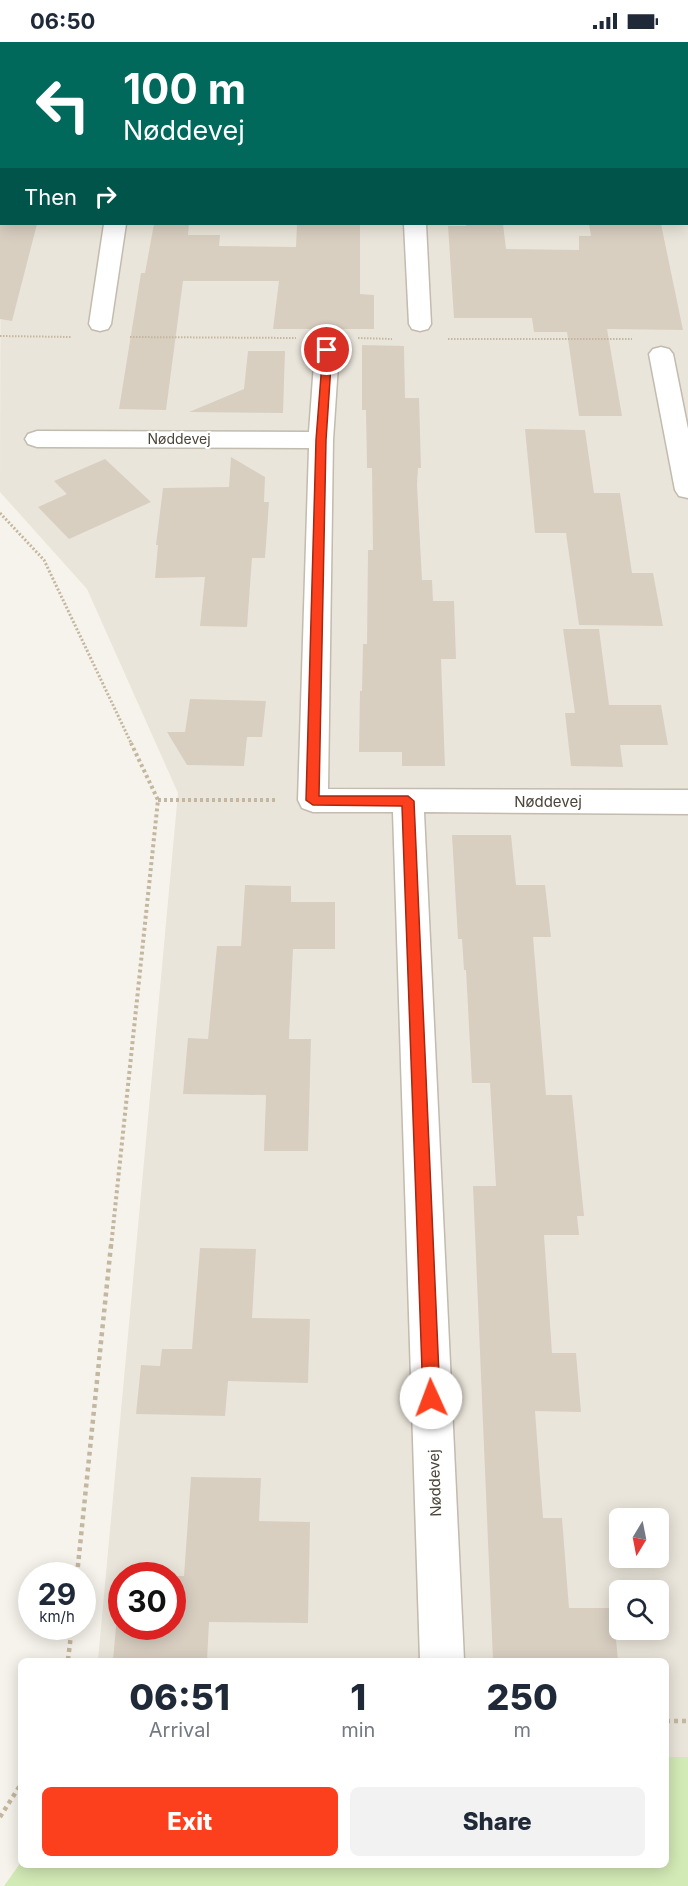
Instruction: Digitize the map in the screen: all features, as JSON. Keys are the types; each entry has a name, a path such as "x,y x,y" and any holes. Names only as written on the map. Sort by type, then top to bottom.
{"street":[{"path":"100,324 116,225"},
{"path":"415,225 420,324"},
{"path":"313,800 321,440 327,350"},
{"path":"662,354 688,490"},
{"name":"Nøddevej","path":"37,439 321,440"},
{"name":"Nøddevej","path":"313,800 688,802"},
{"name":"Nøddevej","path":"408,801 441,1658"}],"path":[{"path":"0,513 44,560 158,800 78,1562"},
{"path":"158,800 313,800"},
{"path":"68,1658 70,1640"},
{"path":"669,1721 688,1721"},
{"path":"0,1817 18,1789"}],"shaded area":[{"path":"1,225 688,225 688,1757 669,1757 669,1658 98,1658 178,793 87,589 0,492"}],"green space":[{"path":"669,1757 688,1757 688,1886 4,1886 18,1866 669,1868"}],"building":[{"path":"0,225 37,225 12,321 0,319"},
{"path":"154,225 189,225 188,235 220,235 219,246 296,247 297,225 360,225 360,294 374,295 374,329 273,329 279,281 183,281 166,410 119,409 141,273 145,273"},
{"path":"503,225 506,249 579,250 579,236 591,236 589,225 661,225 683,330 607,329 622,416 579,416 567,332 534,332 532,318 454,318 448,226"},
{"path":"362,345 404,346 405,398 419,398 421,468 418,468 417,485 422,580 432,580 433,601 454,601 456,659 441,659 445,766 402,766 402,752 359,752 363,644 367,644 368,550 373,550 372,468 367,468 366,410 362,410"},
{"path":"248,351 285,351 283,413 189,412 244,389"},
{"path":"525,429 585,430 594,493 620,493 632,573 653,573 663,626 579,625 566,533 535,533"},
{"path":"231,457 265,477 264,502 269,502 265,558 252,558 247,627 200,626 205,577 155,578 158,545 156,545 163,488 229,487"},
{"path":"105,459 151,502 69,539 38,507 67,494 54,481"},
{"path":"563,629 599,629 609,705 661,705 668,745 620,745 623,767 571,766 565,713 575,713"},
{"path":"190,699 266,701 262,737 247,737 244,766 187,765 167,732 185,732"},
{"path":"452,835 511,835 516,885 545,885 551,937 533,937 546,1095 572,1095 584,1216 577,1216 579,1235 544,1235 552,1353 576,1353 581,1412 535,1411 543,1518 562,1518 569,1608 609,1608 609,1640 616,1640 618,1658 493,1658 473,1186 496,1186 490,1083 472,1083 466,970 464,970 462,939 458,939"},
{"path":"245,885 291,886 291,902 335,902 335,949 293,949 289,1039 311,1039 308,1151 264,1151 266,1095 183,1094 188,1038 208,1039 217,946 241,946"},
{"path":"200,1248 256,1249 252,1318 310,1319 308,1383 228,1381 225,1416 136,1414 141,1365 160,1366 162,1349 192,1349"},
{"path":"191,1477 261,1478 259,1521 310,1522 308,1623 209,1622 207,1658 113,1658 115,1640 186,1640 185,1562"}],"route":[{"path":"327,350 321,440 313,800 408,801 431,1398"}]}
